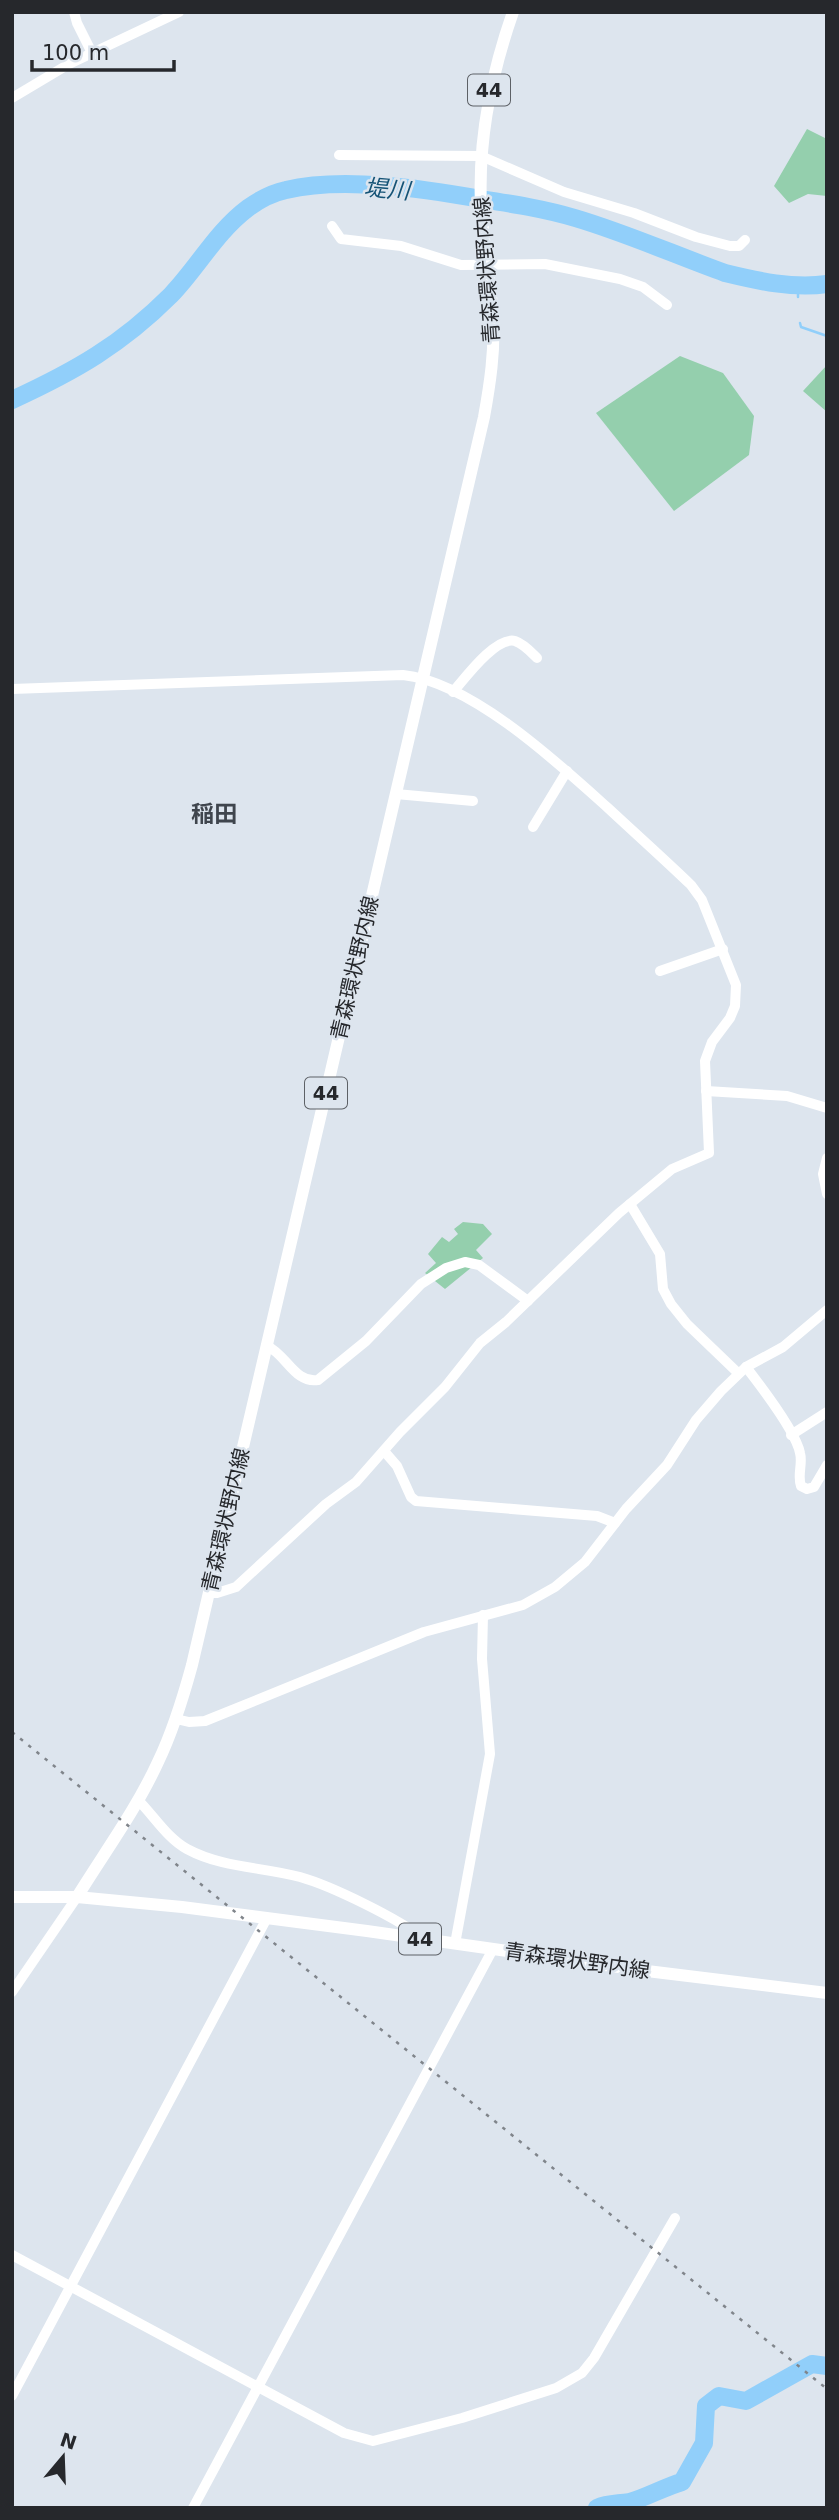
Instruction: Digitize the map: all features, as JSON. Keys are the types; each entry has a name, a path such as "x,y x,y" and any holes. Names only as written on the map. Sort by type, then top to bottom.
{"main road":[{"name":"青森環状野内線","path":"77,1897 158,1763 176,1719 192,1665 489,392 493,337 485,250 481,156 489,92 513,12"},
{"name":"青森環状野内線","path":"12,1897 77,1897 267,1918 827,1993"}],"street":[{"path":"74,12 93,55"},
{"path":"12,98 69,64 93,55 179,12"},
{"path":"339,155 481,156 564,192 634,213 696,237 730,246 739,246 745,240"},
{"path":"332,226 341,240 401,246 461,265 545,264 620,279 643,287 667,305"},
{"path":"453,691 486,655 503,642 517,642 537,658"},
{"path":"12,689 391,675 422,678 453,691 507,723 567,771 698,892 736,985 737,994 730,1018 707,1052 709,1153 672,1169 630,1204 481,1343 445,1387 356,1482 326,1504 236,1587 209,1593"},
{"path":"533,827 567,771"},
{"path":"396,794 473,801"},
{"path":"660,971 723,949"},
{"path":"706,1091 787,1096 827,1108"},
{"path":"827,1158 823,1174 827,1194"},
{"path":"630,1204 660,1254 663,1289 671,1304 687,1324 742,1370 779,1413 800,1450 801,1486 807,1489 814,1487 827,1465"},
{"path":"267,1346 276,1351 298,1375 311,1382 318,1380 366,1341 429,1278 446,1268 465,1262 479,1265 527,1301"},
{"path":"176,1719 188,1722 205,1721 424,1632 523,1605 568,1579 663,1470 704,1409 742,1370 783,1346 827,1310"},
{"path":"791,1435 827,1412"},
{"path":"384,1451 397,1466 411,1497 416,1501 597,1517 615,1523"},
{"path":"455,1944 490,1754 482,1659 483,1615"},
{"path":"138,1800 173,1840 186,1849 219,1862 316,1882 401,1924 424,1939"},
{"path":"12,1992 77,1897"},
{"path":"12,2396 267,1918"},
{"path":"193,2508 493,1949"},
{"path":"12,2255 258,2388 348,2435 365,2441 386,2439 462,2418 556,2388 582,2373 594,2358 675,2218"}],"green space":[{"path":"807,129 827,139 827,196 808,194 789,203 774,186"},
{"path":"680,356 723,373 754,416 749,455 674,511 596,413"},
{"path":"827,365 827,412 803,391"},
{"path":"463,1222 483,1224 492,1234 476,1250 483,1258 445,1289 425,1273 436,1263 428,1254 442,1237 449,1242 458,1234 454,1229"}],"waterway":[{"name":"堤川","path":"12,400 77,367 134,328 171,295 226,228 248,208 276,193 308,186 384,185 529,207 594,224 725,273 788,285 827,284"},
{"path":"798,285 798,297"},
{"path":"800,323 801,327 827,336"},
{"path":"597,2508 635,2500 682,2482 704,2443 706,2406 719,2396 746,2401 812,2364 827,2366"}],"railway":[{"path":"12,1732 827,2389"}],"district":[{"name":"稲田","path":"214,814"}]}
